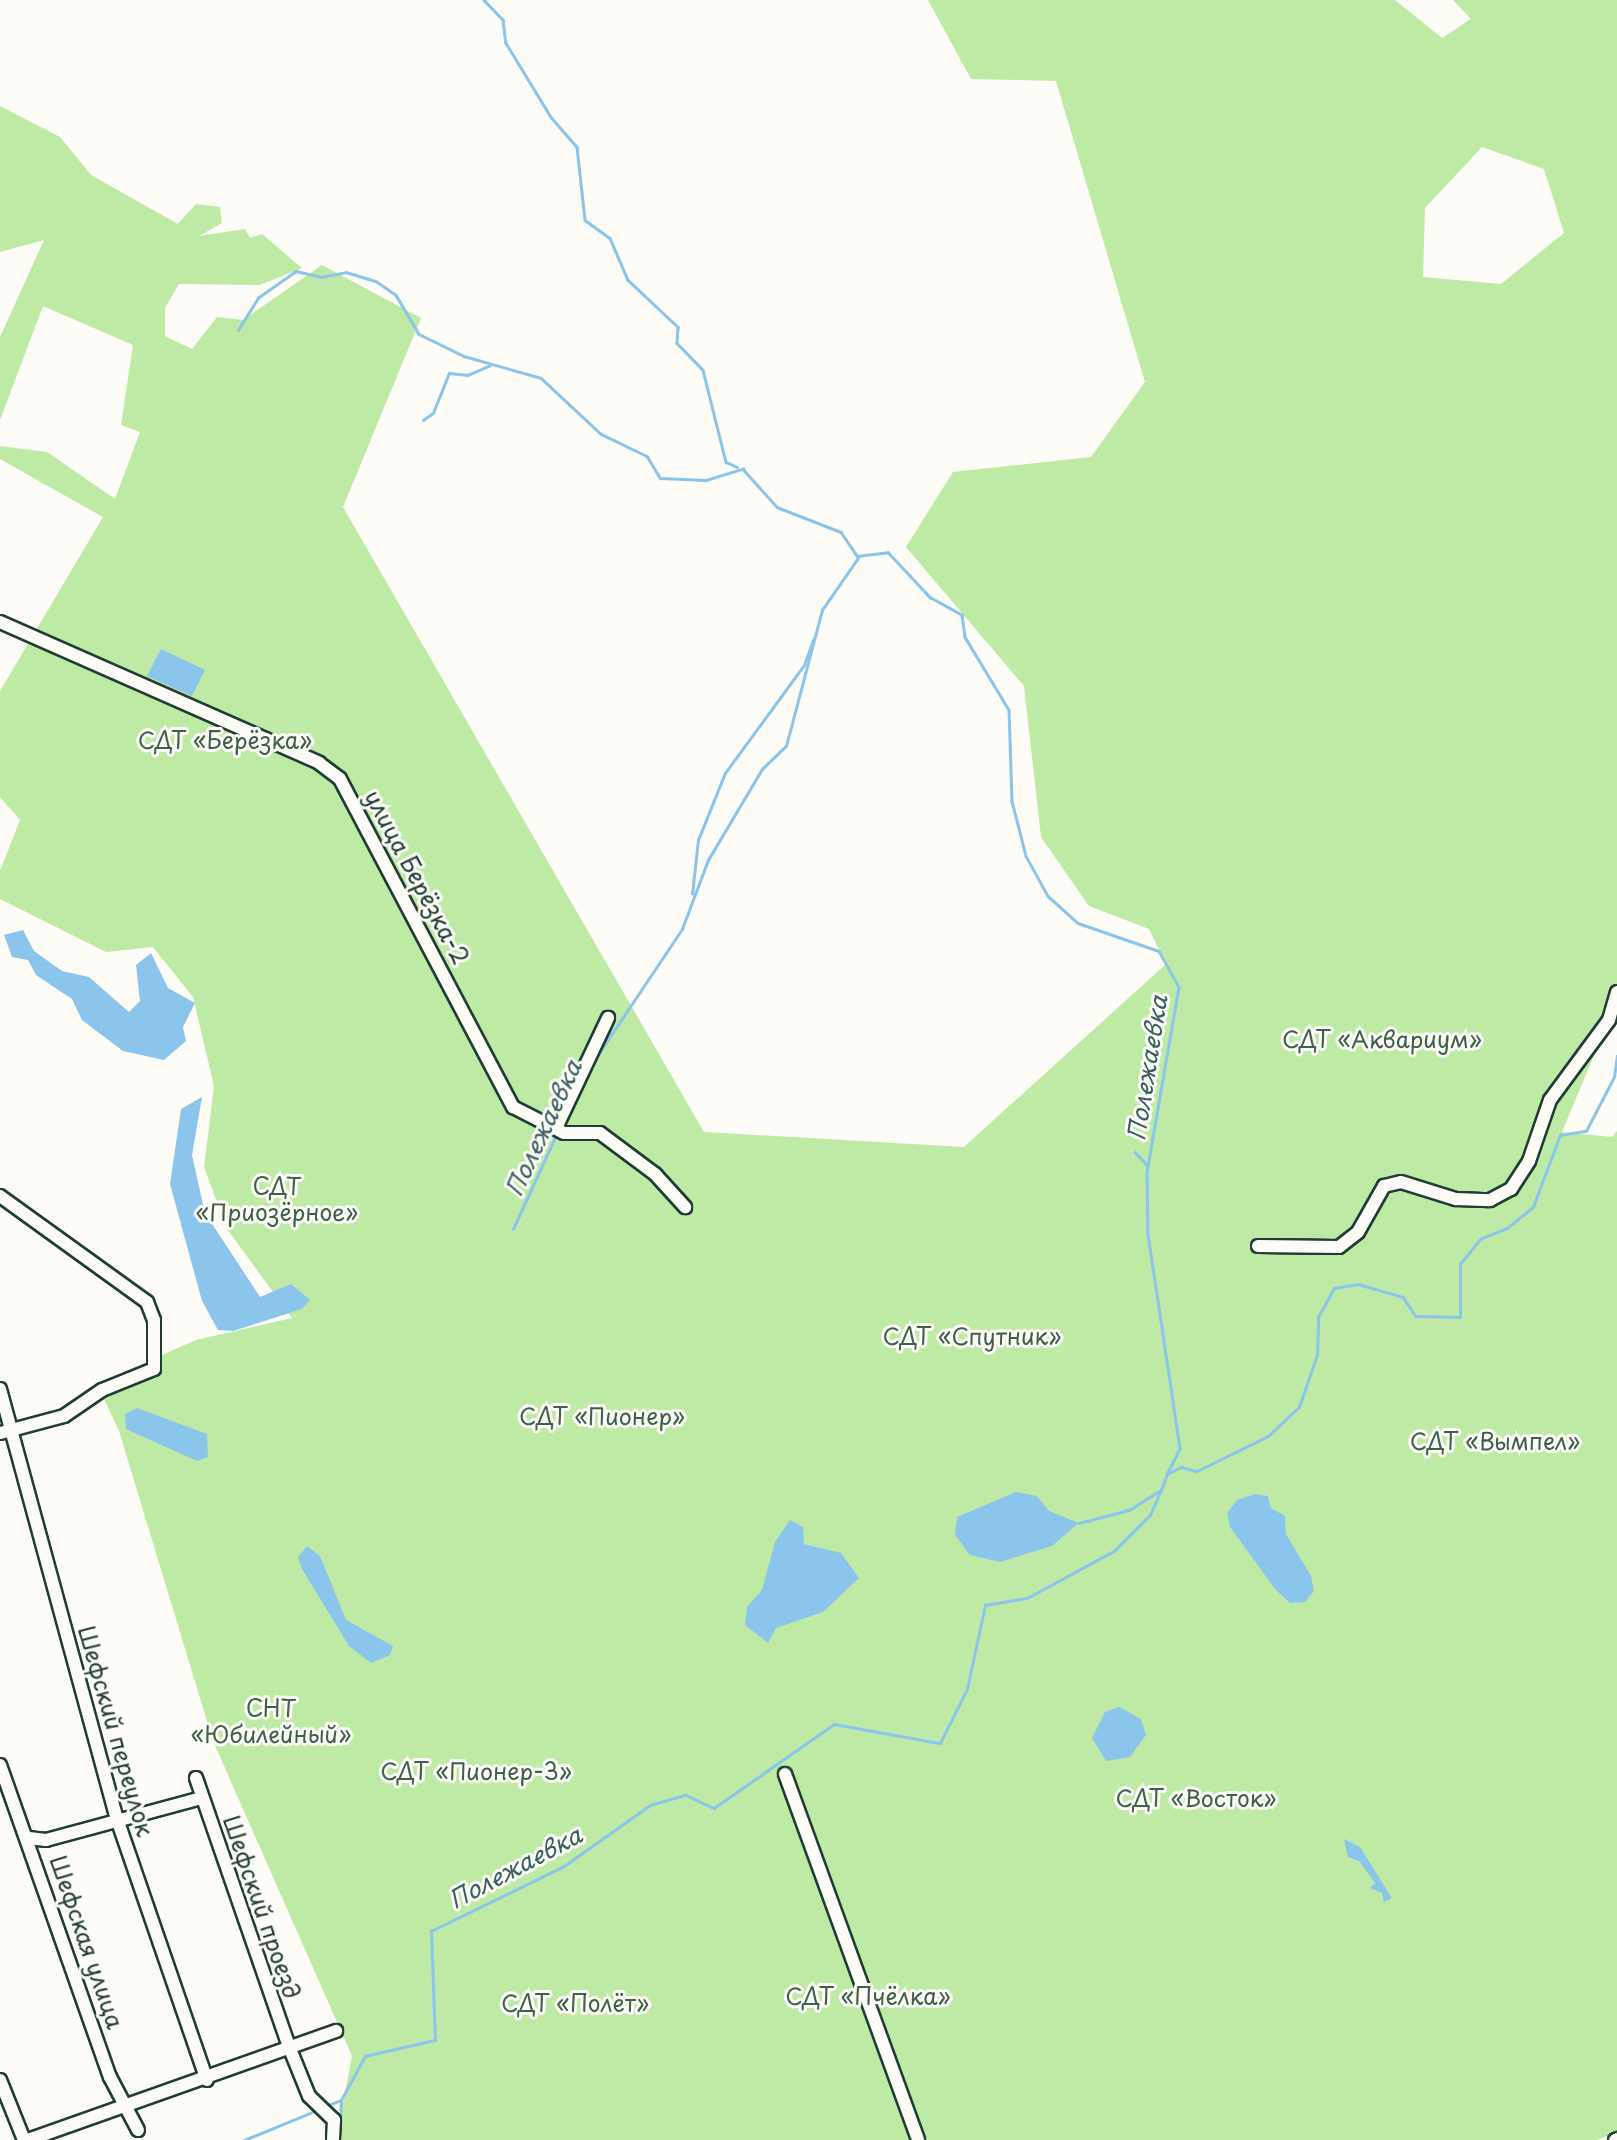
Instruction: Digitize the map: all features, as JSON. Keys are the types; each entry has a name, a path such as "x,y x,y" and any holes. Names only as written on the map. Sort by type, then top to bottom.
{"street":[{"name":"улица Берёзка-2","path":"0,622 318,763 340,779 509,1101 524,1117 555,1128 600,1133 627,1149 685,1207"},
{"path":"1258,1246 1339,1247 1358,1232 1384,1186 1401,1182 1456,1199 1490,1200 1511,1189 1529,1161 1550,1100 1609,1020 1617,992"},
{"path":"555,1128 608,1018"},
{"path":"0,1196 147,1302 155,1320 154,1369 102,1390 64,1416 6,1432"},
{"name":"Шефский переулок","path":"0,1389 6,1432 117,1819 207,2080"},
{"name":"Шефская улица","path":"0,1765 30,1838 122,2106 138,2130"},
{"path":"785,1774 918,2140"},
{"name":"Шефский проезд","path":"196,1778 290,2049"},
{"path":"30,1838 46,1840 202,1798"},
{"path":"0,2080 26,2140 207,2080 336,2032"},
{"path":"290,2049 309,2096 334,2120 333,2140"}],"green space":[{"path":"928,0 1395,0 1442,38 1471,19 1453,0 1617,0 1617,1000 1562,1132 1612,1137 1617,1131 1617,2132 1597,2140 336,2140 352,2056 213,1741 119,1431 97,1384 196,1340 292,1318 227,1229 204,1167 214,1086 193,997 153,947 106,952 0,899 0,871 20,820 0,797 0,691 103,517 0,459 0,446 47,452 115,499 140,432 121,425 133,345 43,306 0,420 0,337 44,240 0,252 0,106 60,137 91,175 178,224 196,204 220,207 222,223 199,236 245,229 250,238 262,234 302,268 260,285 179,284 165,308 165,336 192,349 217,317 243,320 322,265 421,318 343,507 704,1132 964,1147 1166,964 1149,929 1089,906 1041,837 1024,686 906,547 953,472 1091,457 1145,382 1056,81 971,79","holes":["1482,147 1544,169 1564,233 1501,284 1423,277 1425,208"]}],"water":[{"path":"161,649 205,670 192,696 147,676"},
{"path":"23,930 34,951 62,971 89,977 129,1012 140,1001 136,965 151,953 168,988 195,1003 183,1027 186,1041 164,1060 123,1051 82,1020 72,999 36,975 28,960 12,957 4,935"},
{"path":"202,1097 192,1155 205,1213 260,1297 291,1284 310,1300 302,1309 233,1331 218,1330 202,1301 170,1184 181,1109"},
{"path":"137,1408 207,1434 208,1457 197,1461 126,1429 125,1414"},
{"path":"1016,1492 1037,1496 1049,1511 1079,1523 1052,1546 1000,1562 970,1555 955,1535 957,1517"},
{"path":"1255,1494 1268,1496 1271,1508 1285,1516 1286,1534 1311,1576 1314,1591 1305,1602 1290,1603 1275,1589 1230,1527 1227,1513 1237,1500"},
{"path":"790,1520 803,1527 804,1544 841,1553 859,1578 823,1612 776,1628 768,1643 745,1625 747,1607 762,1590 775,1542"},
{"path":"307,1546 320,1556 346,1620 393,1646 390,1655 371,1663 349,1646 302,1569 298,1557"},
{"path":"1119,1707 1141,1719 1146,1735 1130,1757 1106,1761 1092,1738 1105,1712"},
{"path":"1344,1839 1360,1847 1392,1898 1384,1902 1382,1893 1370,1888 1375,1883 1359,1861 1348,1857"}],"waterway":[{"name":"Полежаевка","path":"484,0 503,20 506,43 551,117 577,147 585,220 610,238 628,280 678,327 677,343 703,370 726,462 737,467"},
{"name":"Полежаевка","path":"238,330 259,297 296,271 321,277 346,272 376,281 396,295 419,334 464,356 541,378 601,434 647,456 660,478 706,480 743,469 777,507 841,532 857,556 888,552 930,597 962,615 965,637 1009,710 1012,801 1026,856 1048,896 1078,923 1159,951 1179,987 1147,1173 1148,1234 1180,1449 1167,1474"},
{"name":"Полежаевка","path":"423,420 433,413 449,373 468,375 490,365"},
{"name":"Полежаевка","path":"593,1062 682,929 708,860 762,769 786,746 822,610 858,558"},
{"name":"Полежаевка","path":"692,894 698,840 725,773 804,665 813,640"},
{"name":"Полежаевка","path":"1079,1523 1129,1510 1161,1490 1167,1474 1181,1467 1197,1471 1268,1436 1299,1407 1317,1355 1318,1317 1334,1288 1358,1284 1403,1297 1416,1316 1460,1317 1460,1264 1480,1239 1507,1228 1533,1207 1560,1135 1586,1131 1614,1077 1617,1056"},
{"name":"Полежаевка","path":"513,1229 557,1133"},
{"name":"Полежаевка","path":"1135,1152 1147,1165"},
{"name":"Полежаевка","path":"326,2106 341,2100 365,2056 435,2040 431,1931 564,1866 650,1805 686,1795 714,1808 834,1724 940,1743 967,1689 985,1605 1027,1598 1114,1551 1150,1515 1161,1490"},
{"name":"Полежаевка","path":"340,2121 341,2100"},
{"name":"Полежаевка","path":"244,2140 317,2110"}],"park label":[{"name":"СДТ «Берёзка»","path":"225,740"},
{"name":"СДТ «Аквариум»","path":"1382,1039"},
{"name":"СДТ «Приозёрное»","path":"277,1199"},
{"name":"СДТ «Спутник»","path":"972,1336"},
{"name":"СДТ «Пионер»","path":"602,1416"},
{"name":"СДТ «Вымпел»","path":"1495,1441"},
{"name":"СНТ «Юбилейный»","path":"271,1721"},
{"name":"СДТ «Пионер-3»","path":"476,1771"},
{"name":"СДТ «Восток»","path":"1196,1798"},
{"name":"СДТ «Пчёлка»","path":"868,1996"},
{"name":"СДТ «Полёт»","path":"575,2003"}]}
